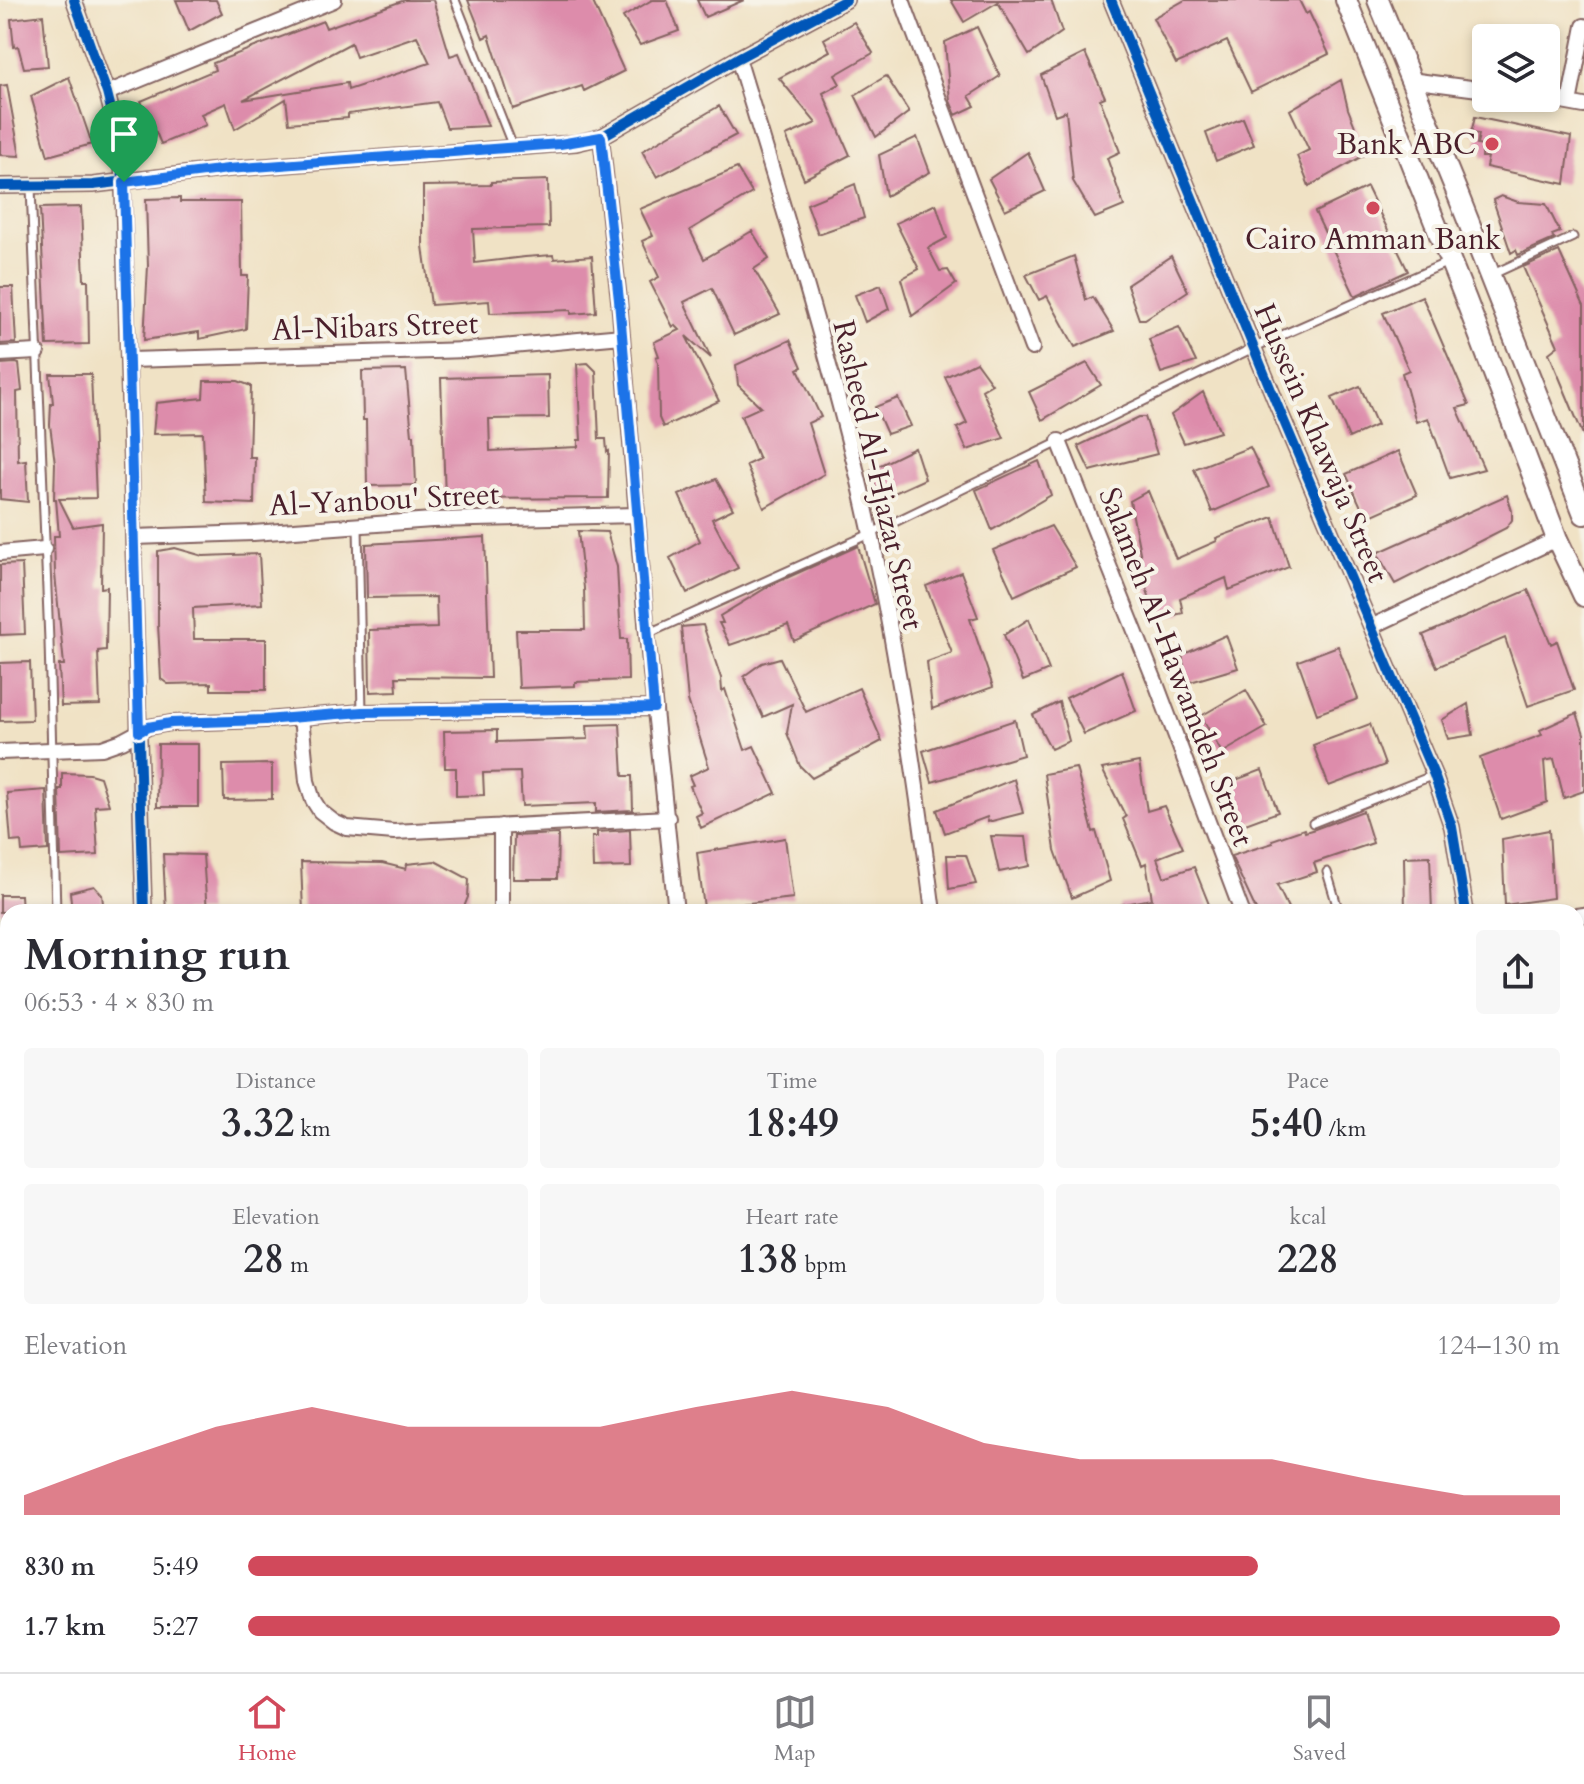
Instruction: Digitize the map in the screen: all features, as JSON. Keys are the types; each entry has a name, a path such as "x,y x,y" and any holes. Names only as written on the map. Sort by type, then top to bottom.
{"main road":[{"path":"1346,0 1557,539 1584,596"},
{"path":"1378,0 1584,514"}],"street":[{"path":"74,0 120,138 124,182 144,904"},
{"path":"107,93 334,0"},
{"path":"0,186 124,182 244,167 576,143 601,137 845,0"},
{"path":"902,0 1032,348"},
{"name":"Hussein Khawaja Street","path":"1111,0 1434,775 1452,827 1465,904"},
{"path":"1576,104 1584,26"},
{"name":"Rasheed Al-Hjazat Street","path":"738,58 831,374 870,534 889,619 932,904"},
{"path":"1410,80 1472,88"},
{"path":"601,137 675,904"},
{"name":"Al-Nibars Street","path":"130,360 468,350 622,336"},
{"path":"0,354 37,352"},
{"name":"Salameh Al-Hawamdeh Street","path":"1059,441 1210,820 1239,904"},
{"name":"Al-Yanbou' Street","path":"134,537 358,527 432,520 637,515"},
{"path":"1373,626 1557,539"},
{"path":"0,553 44,549"},
{"path":"0,752 112,745 148,727 171,723 362,712 654,708"},
{"path":"301,717 307,781 320,811 347,828 394,832 668,818"},
{"path":"501,826 501,904"}],"lane":[{"path":"455,0 513,148"},
{"path":"31,187 56,904"},
{"path":"1489,276 1573,237"},
{"path":"647,634 870,534 1255,347 1450,262"},
{"path":"358,527 362,712"},
{"path":"1313,823 1434,775"},
{"path":"1327,872 1337,904"}],"building":[{"path":"176,0 216,0 222,13 189,31"},
{"path":"405,0 433,0 450,56 459,53 488,126 447,128 437,102 348,114 348,118 289,123 286,99 235,129 226,103 201,114 206,125 161,144 141,101 215,70 213,63 323,21 326,28","holes":["417,36 430,63 348,90 347,83 243,100 351,43 356,57"]},
{"path":"468,0 592,0 624,71 584,91 582,86 513,109 489,35 483,38"},
{"path":"652,0 667,0 679,31 640,45 623,17"},
{"path":"697,0 744,0 705,17"},
{"path":"951,0 1051,0 1062,32 1029,55 998,2 964,22"},
{"path":"1185,0 1299,0 1306,14 1309,12 1329,54 1251,92 1227,41 1176,64 1153,18"},
{"path":"43,15 48,66 24,68 18,46 14,47 11,19"},
{"path":"854,22 873,53 835,75 840,84 823,93 850,155 804,179 786,136 816,123 779,78 830,51 824,39"},
{"path":"977,27 1000,76 969,96 975,106 956,115 950,101 945,42"},
{"path":"1085,53 1105,97 1100,99 1120,152 1107,158 1124,206 1095,218 1073,181 1066,111 1055,115 1041,75"},
{"path":"886,76 909,112 876,137 855,95"},
{"path":"69,77 92,144 48,156 31,96"},
{"path":"1341,80 1348,109 1366,154 1309,186 1297,156 1309,150 1290,110"},
{"path":"7,85 20,156 0,155 0,86"},
{"path":"719,106 736,135 657,177 642,151"},
{"path":"1475,117 1571,137 1565,184 1486,167 1488,157 1482,157 1483,146 1477,145 1479,134 1471,133"},
{"path":"1243,118 1254,145 1216,161 1206,133"},
{"path":"917,137 930,172 886,196 879,155"},
{"path":"1028,152 1045,191 1005,210 989,179"},
{"path":"737,168 752,193 690,230 704,259 752,231 769,259 754,269 780,314 734,335 712,288 684,302 711,358 686,336 719,401 663,427 659,418 656,357 659,356 654,342 680,330 675,325 673,327 650,282 659,277 642,241 653,236 640,209"},
{"path":"548,180 549,227 473,229 475,263 553,255 554,259 592,256 596,312 490,313 489,301 431,305 423,246 423,186"},
{"path":"855,184 864,218 818,234 807,204"},
{"path":"1367,187 1408,271 1355,296 1315,212"},
{"path":"1501,196 1518,202 1546,204 1560,232 1552,235 1554,239 1518,255 1516,250 1511,253 1493,200"},
{"path":"180,198 180,202 241,202 242,276 248,276 246,329 199,339 199,332 144,340 148,266 146,199"},
{"path":"936,204 947,238 928,248 940,271 948,270 956,284 912,316 901,279 919,269 896,223"},
{"path":"81,207 84,280 88,280 89,344 47,345 40,208"},
{"path":"1559,251 1584,306 1584,437 1549,353 1558,346 1523,267"},
{"path":"1074,256 1086,300 1093,297 1114,331 1075,347 1047,296 1039,300 1026,275"},
{"path":"1171,256 1188,291 1145,319 1139,319 1127,285"},
{"path":"881,285 889,309 865,322 855,295"},
{"path":"0,287 13,287 16,343 0,344"},
{"path":"1422,296 1469,405 1457,408 1484,469 1450,478 1428,418 1416,422 1402,373 1409,370 1383,313"},
{"path":"1179,327 1196,362 1161,373 1149,339"},
{"path":"790,340 802,367 798,369 821,417 808,423 824,474 764,508 746,465 759,459 741,416 761,407 738,385 736,365"},
{"path":"976,362 992,384 982,390 1004,438 967,450 957,428 967,423 945,377"},
{"path":"588,363 596,371 599,439 606,439 609,451 608,498 445,499 441,378 548,375 549,418 489,419 490,451 578,447 578,440 581,440 577,364"},
{"path":"1087,363 1101,385 1042,420 1029,392"},
{"path":"0,364 19,364 22,391 17,392 18,461 26,460 28,502 0,499"},
{"path":"406,370 416,485 367,486 362,371"},
{"path":"50,374 91,374 96,498 59,499 73,527 102,523 101,588 107,587 106,650 98,651 100,705 61,706 59,665 64,665 55,574 54,536 59,536 54,499"},
{"path":"204,381 238,381 251,386 249,457 255,457 254,504 206,502 203,433 153,434 156,403 203,398"},
{"path":"1360,386 1377,425 1349,438 1332,398"},
{"path":"1203,392 1220,432 1184,443 1171,415"},
{"path":"898,398 911,426 887,434 875,407"},
{"path":"1145,417 1157,454 1090,471 1078,446"},
{"path":"1250,447 1269,487 1212,512 1194,469"},
{"path":"915,448 925,479 879,500 870,470"},
{"path":"1398,451 1417,495 1366,518 1346,474"},
{"path":"1039,461 1051,495 992,530 976,490"},
{"path":"716,479 733,509 712,519 738,568 687,593 670,558 700,541 679,495"},
{"path":"1148,491 1176,559 1217,541 1216,538 1273,517 1289,567 1229,590 1226,578 1180,598 1183,613 1157,619 1138,564 1142,563 1130,501"},
{"path":"1507,495 1512,520 1506,528 1395,584 1377,553"},
{"path":"1051,526 1076,567 1014,596 993,550"},
{"path":"578,531 607,532 617,567 621,639 627,639 628,680 519,688 516,630 585,630"},
{"path":"485,537 490,678 396,677 397,691 370,692 369,630 437,628 436,597 367,598 366,544"},
{"path":"858,546 875,604 794,641 788,625 730,645 719,623 723,623 720,616 771,585"},
{"path":"175,548 203,556 259,554 262,604 193,608 194,639 266,639 266,690 211,690 211,683 168,684 161,679 158,551"},
{"path":"22,564 25,634 0,635 0,565"},
{"path":"961,572 978,617 970,619 993,687 932,709 927,662 952,653 926,586"},
{"path":"1528,590 1551,644 1557,641 1574,690 1528,706 1505,638 1437,667 1423,635"},
{"path":"1029,619 1049,670 1023,681 1004,635"},
{"path":"703,625 721,678 722,691 725,689 745,750 754,746 776,793 701,828 696,816 702,813 689,776 709,767 688,700 681,627"},
{"path":"1226,635 1238,668 1187,683 1182,655"},
{"path":"1338,646 1358,699 1317,714 1298,661"},
{"path":"780,658 806,712 859,688 882,741 812,778 800,766 787,733 792,704 763,717 744,676 762,663"},
{"path":"30,662 32,720 0,721 0,663"},
{"path":"1122,671 1136,711 1084,734 1066,698"},
{"path":"1246,690 1267,727 1222,753 1201,716"},
{"path":"1059,702 1069,741 1051,749 1033,715"},
{"path":"1468,704 1473,735 1448,739 1442,720"},
{"path":"1577,713 1584,734 1584,791 1564,798 1554,759 1544,761 1547,802 1501,819 1480,758 1542,735 1540,730"},
{"path":"1015,720 1023,755 932,782 923,751"},
{"path":"620,724 623,776 632,776 633,810 596,812 596,803 522,806 520,772 483,773 484,795 456,796 456,768 445,768 444,731 497,730 497,742 588,739 587,725"},
{"path":"1370,724 1385,765 1329,786 1313,745"},
{"path":"158,744 198,744 198,807 157,807"},
{"path":"1139,762 1147,811 1164,806 1183,848 1157,858 1164,877 1194,867 1209,904 1124,904 1152,899 1146,863 1142,865 1123,819 1126,817 1102,769"},
{"path":"272,764 272,799 224,800 223,765"},
{"path":"1076,768 1110,881 1072,898 1055,850 1044,774"},
{"path":"1262,770 1278,812 1240,826 1225,784"},
{"path":"62,773 100,777 109,805 95,806 98,855 61,857 59,789 62,789"},
{"path":"1014,779 1023,813 988,822 987,817 945,833 937,810"},
{"path":"46,790 48,850 22,852 21,841 11,842 7,793"},
{"path":"1363,811 1373,843 1314,863 1317,872 1277,885 1286,904 1253,904 1231,856 1304,829 1305,832"},
{"path":"630,830 631,867 593,868 592,837 597,837 597,832"},
{"path":"1549,830 1553,898 1505,904 1502,839"},
{"path":"558,834 557,879 513,879 514,836"},
{"path":"991,836 1026,837 1030,866 999,872"},
{"path":"785,838 793,898 740,904 703,904 697,853"},
{"path":"163,854 203,855 206,904 166,904"},
{"path":"947,855 966,855 976,884 949,889"},
{"path":"1430,856 1432,904 1405,904 1404,857"},
{"path":"435,861 469,879 465,904 303,904 301,862 382,863 406,869 407,864"},
{"path":"94,886 102,895 103,904 71,904 70,892"},
{"path":"0,895 21,895 22,904 0,904"}],"cycle path":[{"path":"74,0 107,93 122,153 144,904"},
{"path":"0,186 93,185 228,169 576,143 601,137 846,0"},
{"path":"1111,0 1278,407 1434,775 1452,827 1465,904"}],"place":[{"name":"Bank ABC","path":"1492,144"},
{"name":"Cairo Amman Bank","path":"1373,208"}],"route":[{"path":"601,137 619,300 654,708 362,712 265,720 171,723 139,732 124,182 228,169 576,143 601,137"}]}
